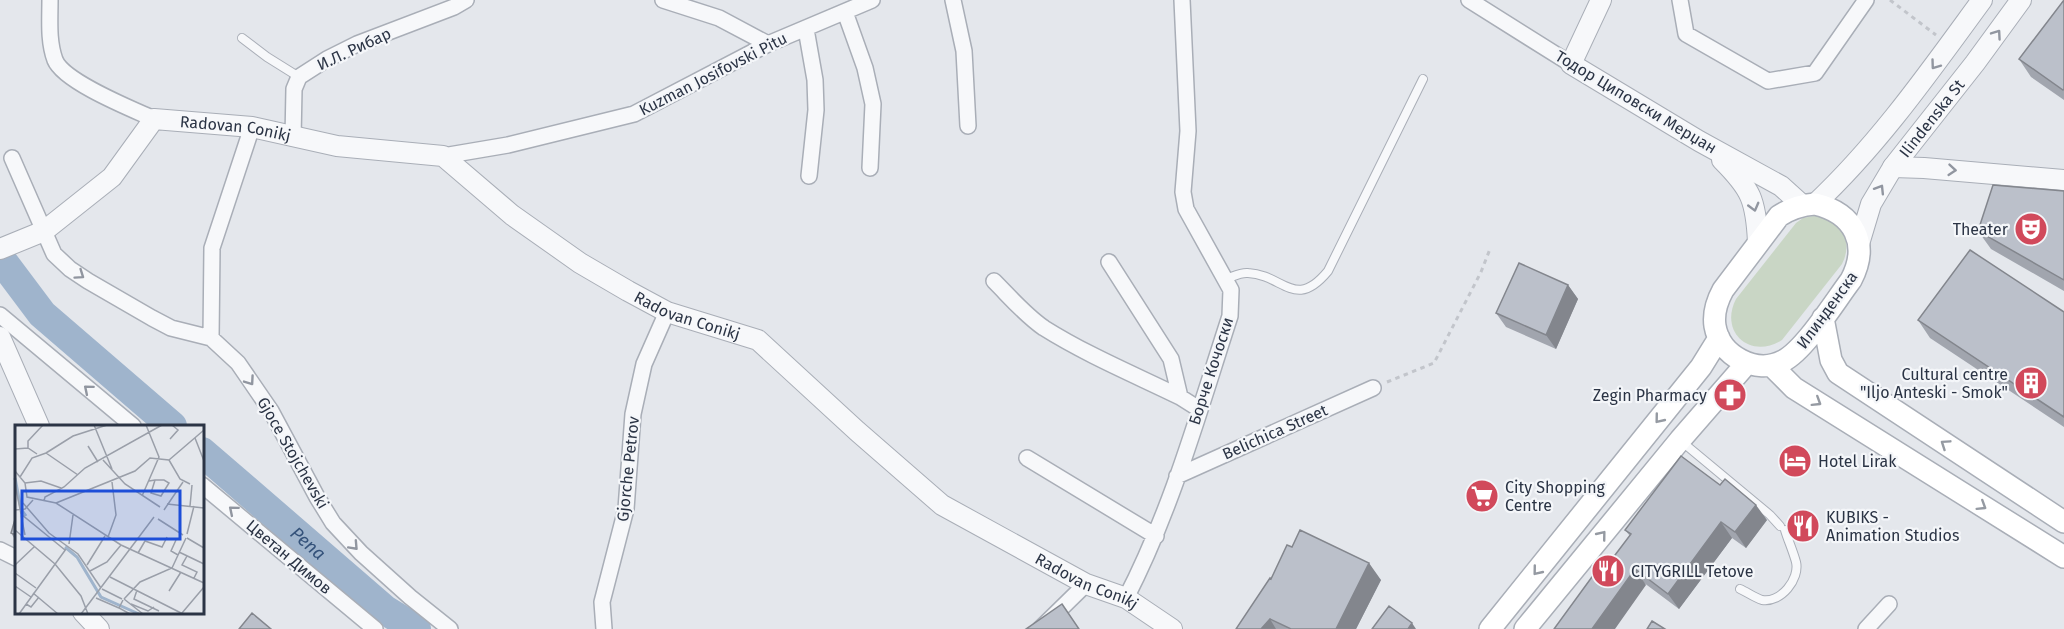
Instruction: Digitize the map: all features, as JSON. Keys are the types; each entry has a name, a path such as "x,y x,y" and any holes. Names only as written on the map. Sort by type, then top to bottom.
{"main road":[{"path":"1859,244 1848,221 1827,207 1808,205 1790,209 1779,216 1717,301 1714,314 1715,326 1726,349 1747,363 1772,366 1794,388 2064,557"},
{"name":"Илинденска","path":"1772,366 1795,354 1851,280 1860,256 1859,244"},
{"path":"1823,318 1831,360 1838,373 2064,522"},
{"path":"1490,629 1701,367 1719,338"},
{"path":"1525,629 1680,440 1747,363"}],"street":[{"path":"6,247 44,231 112,177 154,119 100,94 76,80 56,63 51,41 50,0"},
{"name":"И.Л. Рибар","path":"293,138 294,89 299,77 357,44 454,7 466,0"},
{"path":"663,0 719,18 768,44"},
{"name":"Kuzman Josifovski Pitu","path":"443,156 508,146 634,114 768,44 872,0"},
{"path":"953,0 964,51 968,126"},
{"name":"Борче Кочоски","path":"1126,598 1166,512 1230,316 1231,290 1186,209 1183,192 1188,131 1182,0"},
{"name":"Тодор Циповски Мерџан","path":"1469,0 1709,147 1781,186 1808,205"},
{"path":"1571,64 1601,0"},
{"path":"1680,0 1686,34 1768,81 1815,73 1866,0"},
{"name":"Ilindenska St","path":"1808,205 1842,179 1920,86 1982,0"},
{"name":"Ilindenska St","path":"1859,244 1871,204 1893,167 1981,56 2020,0"},
{"path":"845,12 865,68 873,104 870,168"},
{"path":"806,29 816,110 809,176"},
{"path":"1953,40 1981,56"},
{"name":"Radovan Conikj","path":"154,119 252,128 337,146 443,156 512,215 580,263 667,312 759,340 857,431 942,505 1086,584 1126,598 1172,629"},
{"path":"211,338 212,248 252,128"},
{"path":"1709,147 1736,174 1750,193 1757,216 1758,242"},
{"name":"Gjoce Stojchevski","path":"12,158 54,254 88,281 171,328 211,338 238,363 271,411 317,498 333,523 361,553 450,629"},
{"path":"1893,167 2064,180"},
{"path":"1108,262 1171,359 1180,397"},
{"path":"994,281 1043,327 1200,409"},
{"name":"Gjorche Petrov","path":"604,629 602,602 626,509 633,414 644,364 667,312"},
{"path":"0,315 132,425"},
{"path":"0,337 39,425"},
{"name":"Belichica Street","path":"1177,476 1373,388"},
{"path":"1027,458 1156,536"},
{"name":"Цветан Димов","path":"204,487 375,629"},
{"path":"0,550 15,558"},
{"path":"1040,629 1086,584"},
{"path":"1866,629 1889,604"},
{"path":"85,614 99,629"}],"lane":[{"path":"242,38 299,77"},
{"path":"1225,279 1247,272 1293,289 1306,290 1319,281 1328,271 1423,79"},
{"path":"1680,440 1770,515 1782,528 1796,563 1794,578 1788,587 1772,599 1762,600 1740,589"}],"path":[{"path":"1890,0 1953,40"},
{"path":"1373,388 1434,363 1481,272 1490,249"}],"green space":[{"path":"1819,215 1834,222 1844,234 1846,248 1842,264 1782,340 1759,347 1749,345 1735,332 1732,322 1732,311 1736,299 1796,223 1803,218"}],"building":[{"path":"2064,0 2064,89 2063,90 2019,59"},
{"name":"Theater","path":"1993,185 2064,191 2064,280 1978,231"},
{"name":"Cultural centre \"Iljo Anteski - Smok\"","path":"1970,250 2064,312 2064,417 1918,320"},
{"path":"1519,263 1568,285 1546,335 1496,313"},
{"path":"1681,456 1720,485 1725,479 1756,505 1735,532 1721,522 1668,594 1635,569 1592,629 1554,629 1608,555 1612,559 1631,534 1625,530"},
{"path":"15,519 15,535 11,533"},
{"path":"1300,530 1369,563 1336,629 1291,629 1270,619 1261,629 1236,629 1271,579 1287,545 1292,547"},
{"path":"1062,604 1079,629 1026,629"},
{"path":"1389,606 1412,623 1408,629 1372,629"},
{"path":"252,613 271,629 239,629"},
{"path":"1652,621 1665,629 1647,629"}],"waterway":[{"name":"Pena","path":"0,258 42,314 171,425"},
{"name":"Pena","path":"204,454 385,610 416,629"}],"place":[{"name":"Theater","path":"2031,229"},
{"name":"Cultural centre \"Iljo Anteski - Smok\"","path":"2031,383"},
{"name":"Zegin Pharmacy","path":"1730,395"},
{"name":"Hotel Lirak","path":"1795,461"},
{"name":"City Shopping Centre","path":"1482,496"},
{"name":"KUBIKS - Animation Studios","path":"1803,526"},
{"name":"CITYGRILL Tetove","path":"1608,571"}]}
